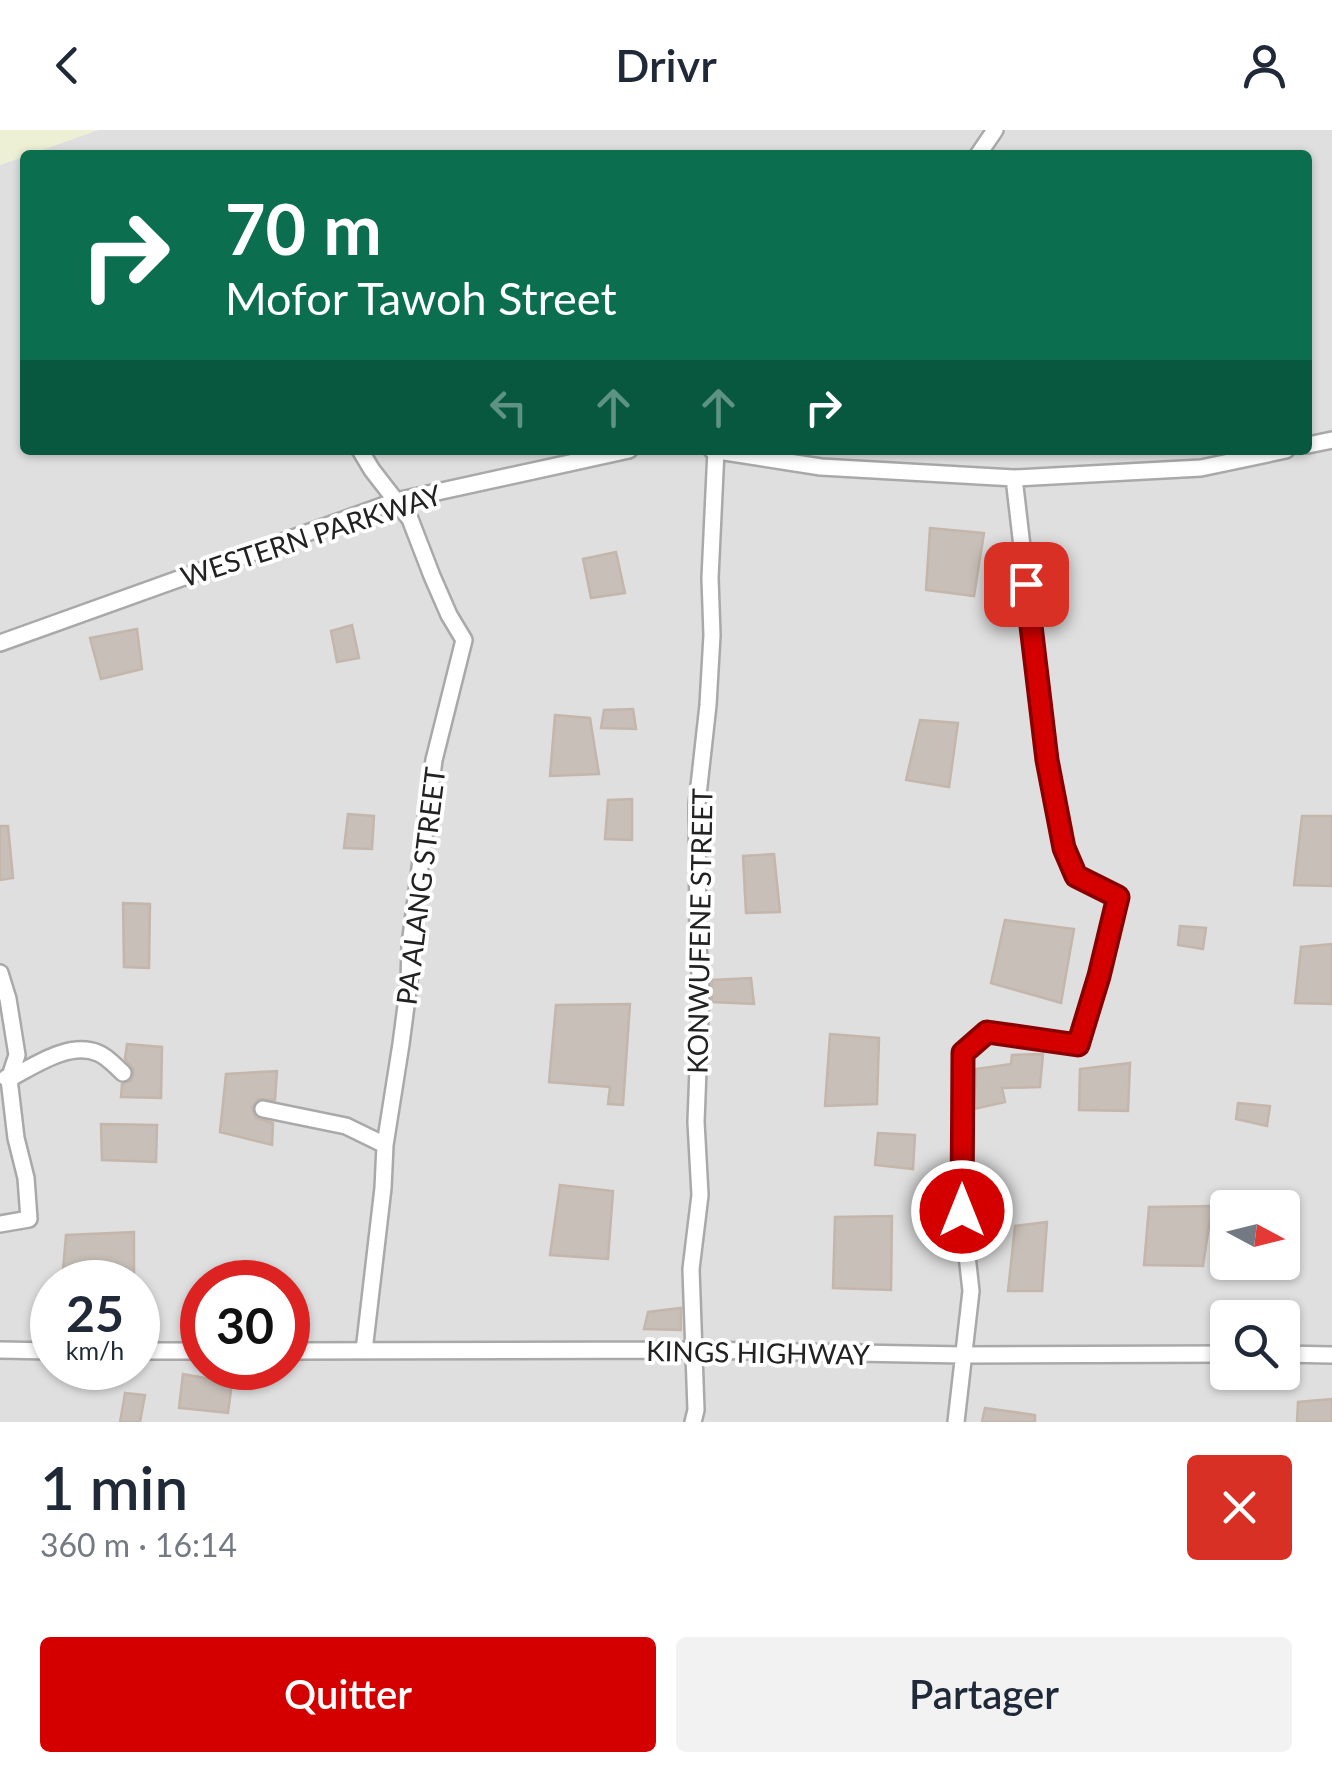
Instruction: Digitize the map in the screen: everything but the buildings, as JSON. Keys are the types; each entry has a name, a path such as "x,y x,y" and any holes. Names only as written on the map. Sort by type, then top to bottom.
{"street":[{"name":"PA ALANG STREET","path":"363,455 410,518 449,615 464,640 434,760 410,945 402,1044 385,1145 364,1351"},
{"name":"WESTERN PARKWAY","path":"0,643 396,501 605,455"},
{"name":"KONWUFENE STREET","path":"693,1422 696,1410 691,1268 700,1195 696,1122 701,990 697,804 712,635 714,455"},
{"path":"744,455 821,468 1014,478 1201,468 1262,455"},
{"path":"956,1422 971,1290 962,1211 963,1053 987,1032 1078,1045 1118,897 1076,876 1064,848 1047,760 1014,478"},
{"path":"0,973 17,1055 4,1078 26,1178 30,1219 0,1224"},
{"path":"4,1078 55,1055 87,1050 103,1055 123,1072"},
{"path":"263,1109 346,1126 385,1145"},
{"path":"0,1350 30,1350"},
{"name":"KINGS HIGHWAY","path":"310,1351 1210,1354"},
{"path":"1300,1354 1332,1355"}],"shaded area":[{"path":"98,130 1332,130 1332,1422 0,1422 0,165 20,158 20,455 1312,455 1312,150 42,150"}],"green space":[{"path":"0,130 98,130 42,150 20,150 20,158 0,165"}],"route":[{"path":"962,1211 963,1053 987,1032 1078,1045 1118,897 1076,876 1064,848 1047,760 1026,584"}]}
